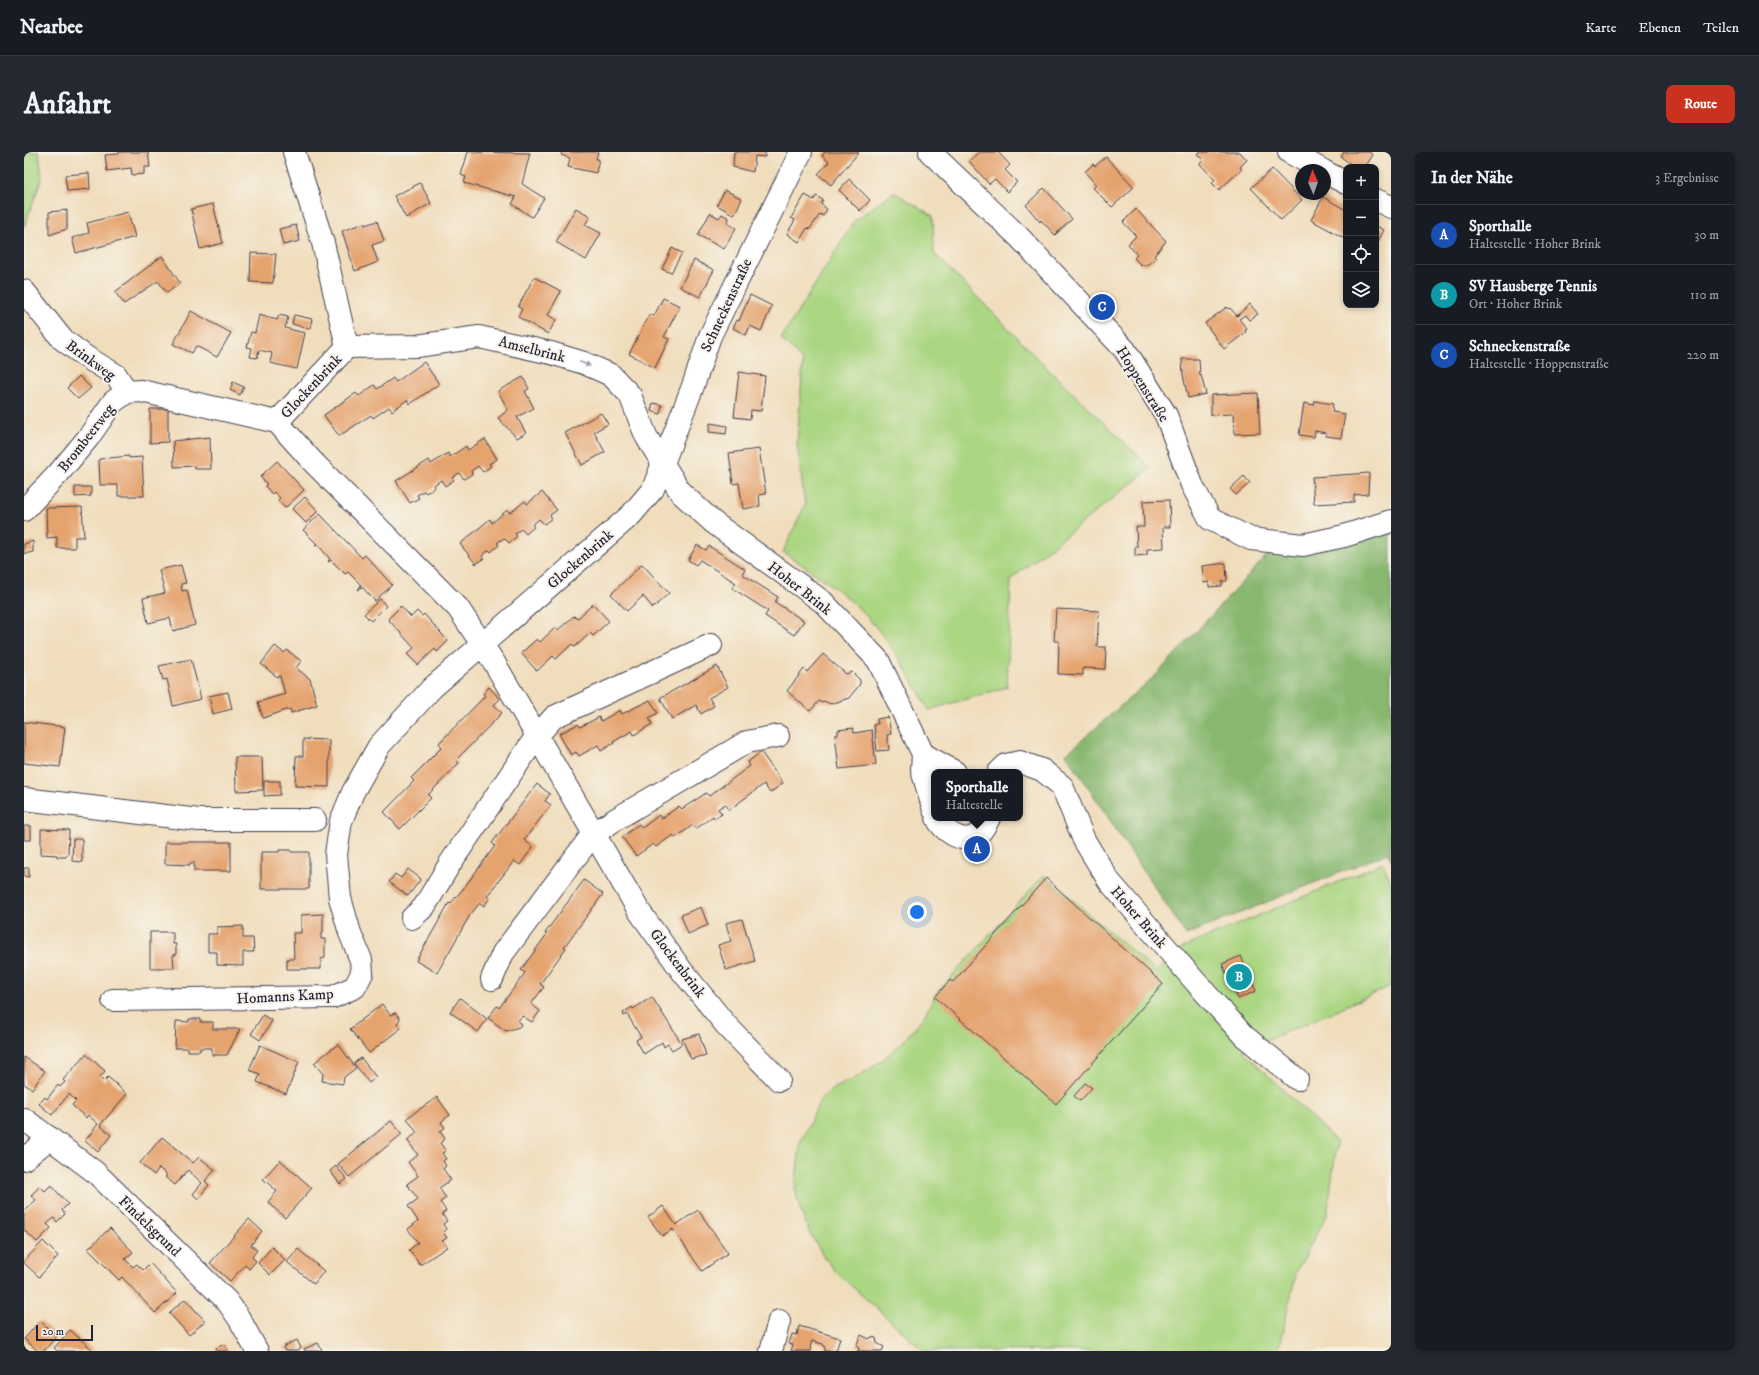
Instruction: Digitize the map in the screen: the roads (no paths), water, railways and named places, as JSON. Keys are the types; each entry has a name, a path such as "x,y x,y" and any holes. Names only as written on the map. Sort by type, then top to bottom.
{"street":[{"name":"Glockenbrink","path":"294,152 323,243 347,347 277,422 313,462 458,608 482,643 639,911 682,971 726,1025 779,1080"},
{"name":"Schneckenstraße","path":"664,463 710,336 801,152"},
{"name":"Hoppenstraße","path":"930,152 1019,237 1125,350 1166,416 1192,485 1210,519 1251,539 1303,545 1344,536 1391,521"},
{"path":"1289,152 1311,164"},
{"path":"1331,175 1343,181"},
{"name":"Brinkweg","path":"24,291 62,339 86,357 116,375 127,392"},
{"name":"Amselbrink","path":"347,347 417,346 479,337 551,353 584,363 611,375 630,395 646,436 664,463"},
{"name":"Brombeerweg","path":"24,510 58,474 88,438 113,402 127,392 141,391 277,422"},
{"name":"Glockenbrink","path":"341,821 353,792 379,746 432,688 631,515 653,489 664,463"},
{"name":"Hoher Brink","path":"664,463 682,493 714,523 823,602 878,660 923,754 922,770 931,800"},
{"path":"412,918 424,907 451,862 536,737 554,717 712,645"},
{"path":"492,979 503,953 593,834 747,742 778,736"},
{"path":"923,754 950,769"},
{"name":"Hoher Brink","path":"1002,769 1006,764 1020,762 1042,770 1062,786 1084,840 1109,881 1244,1036 1297,1079"},
{"path":"24,799 199,820 315,820"},
{"name":"Homanns Kamp","path":"113,1000 332,996 355,987 362,973 361,960 350,933 340,898 336,854 341,821"},
{"path":"938,821 950,833 963,838 973,838 982,830 987,821"},
{"name":"Findelsgrund","path":"24,1119 95,1172 227,1301 240,1320 257,1351"},
{"path":"24,1159 50,1138"},
{"path":"771,1351 779,1321"}],"place":[{"name":"Schneckenstraße","path":"1102,307"},
{"name":"Sporthalle","path":"977,849"},
{"name":"SV Hausberge Tennis","path":"1239,977"}]}
